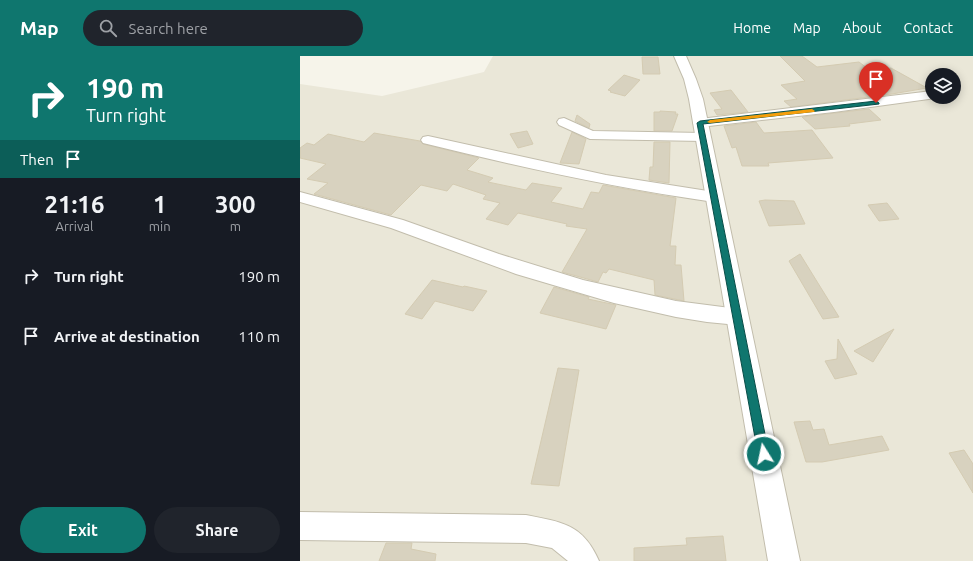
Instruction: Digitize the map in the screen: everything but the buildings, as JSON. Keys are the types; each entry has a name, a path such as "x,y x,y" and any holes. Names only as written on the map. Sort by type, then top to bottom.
{"street":[{"path":"680,56 690,79 696,99 784,561"},
{"path":"564,122 590,135 641,137 701,130 834,108 925,96"},
{"path":"428,140 567,173 662,191 714,198"},
{"path":"300,197 411,228 460,247 554,279 640,301 715,315 738,317"},
{"path":"300,526 378,529 526,529 558,535 577,549 584,561"}],"shaded area":[{"path":"493,56 973,56 973,561 300,561 300,84 382,96 484,72"}],"slow traffic":[{"path":"710,122 812,111"}],"route":[{"path":"764,454 700,123 876,103"}]}
